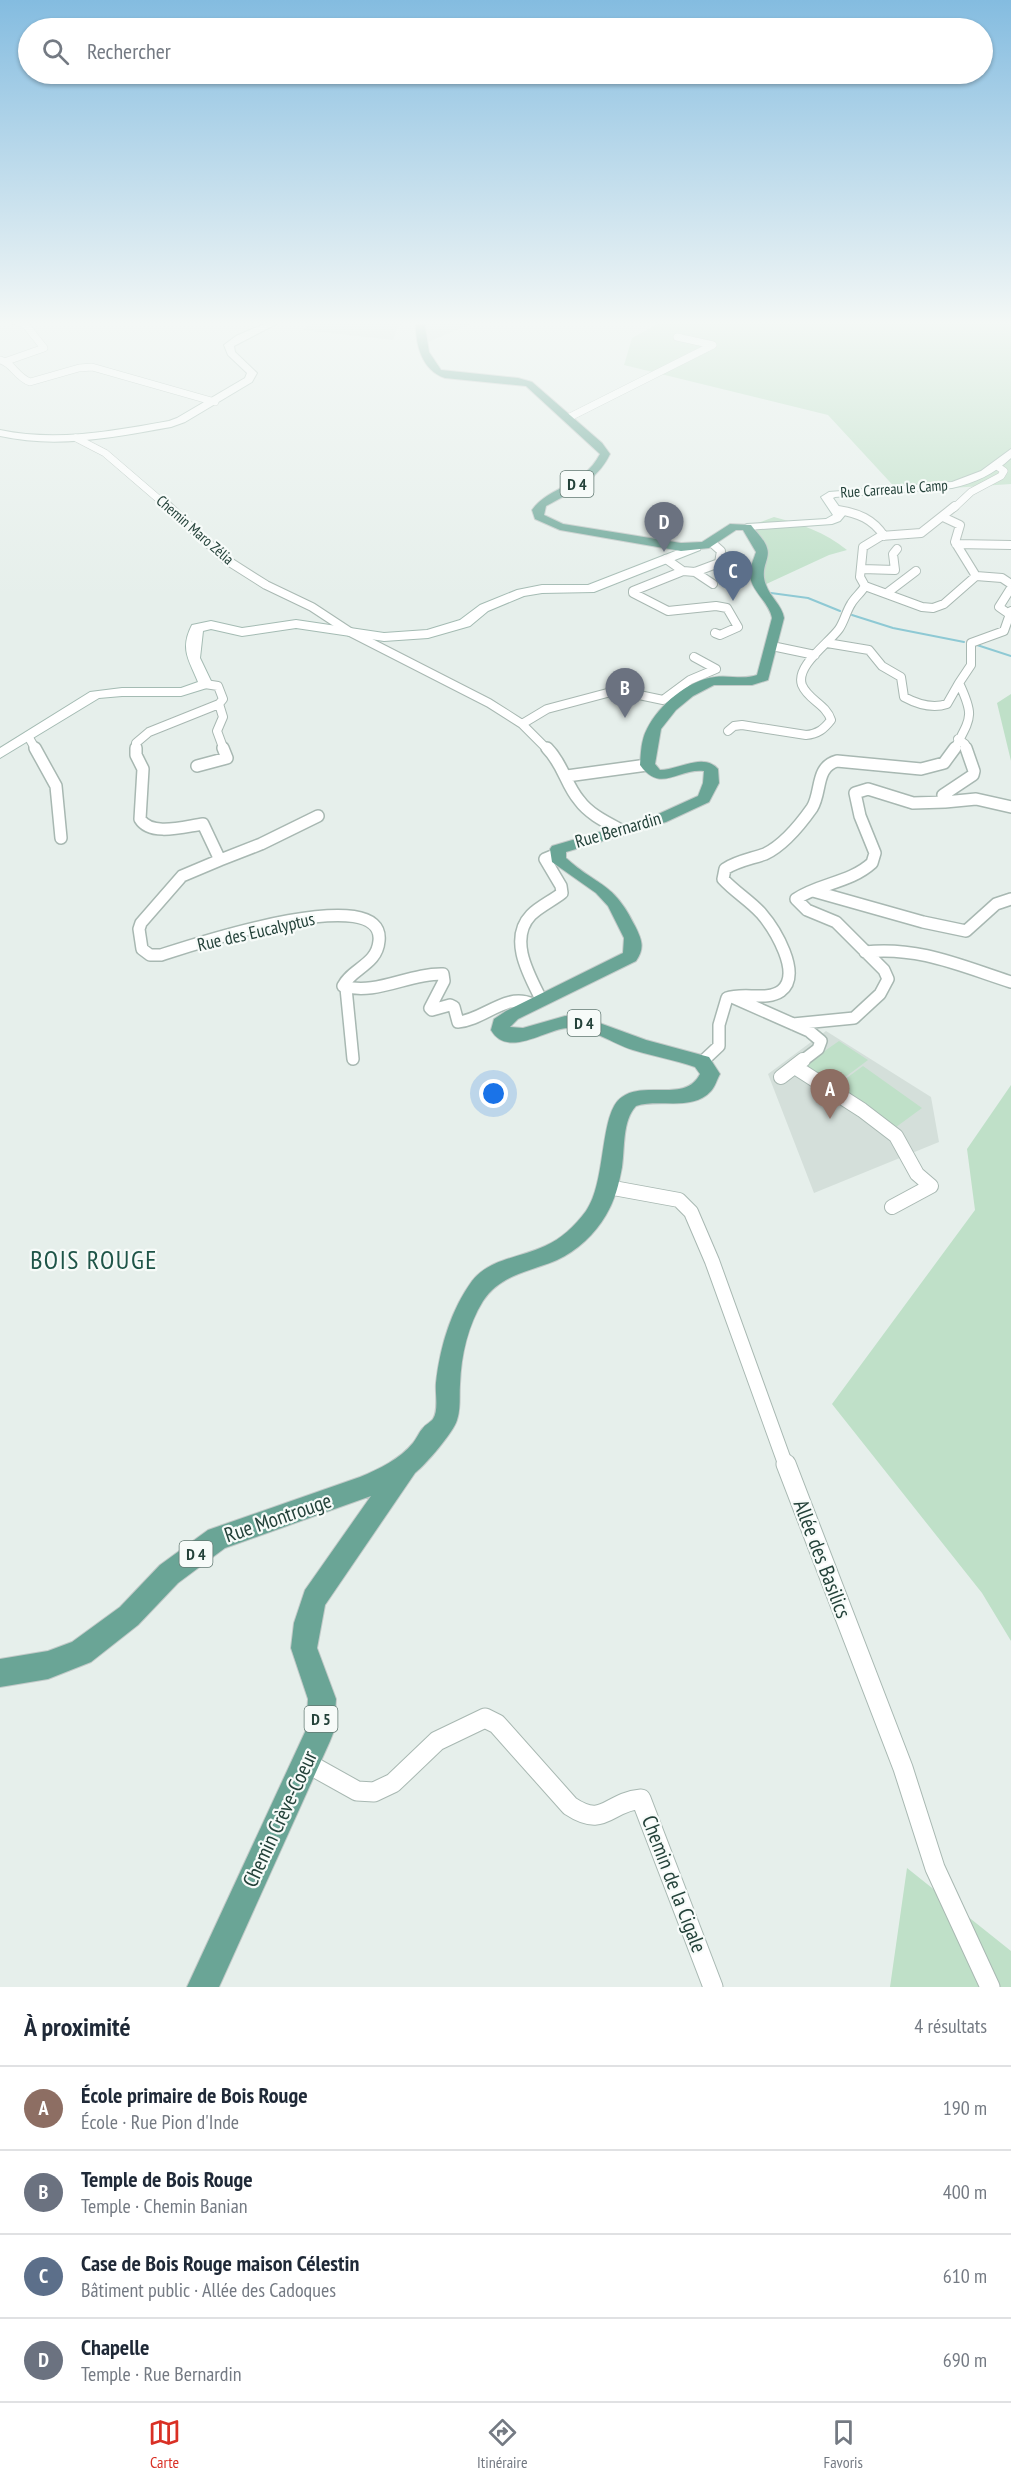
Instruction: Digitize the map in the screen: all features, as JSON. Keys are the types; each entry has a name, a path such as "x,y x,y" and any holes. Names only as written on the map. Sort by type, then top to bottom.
{"main road":[{"name":"D 4","path":"562,413 605,454 600,466 589,476 542,504 538,510 539,517 547,523 578,531 696,547 711,542 728,528 747,527"},
{"path":"647,765 654,728 690,689 715,681 751,681 762,678 766,673 777,612 759,584 756,572 762,552 747,527"},
{"name":"Rue Bernardin","path":"647,765 656,774 664,776 699,765 711,768 708,793 704,799 692,806 621,830 566,845 558,849 557,854 558,859 565,866 602,890 613,901 634,941 634,950 630,957 512,1015 501,1024 500,1030 510,1036 521,1036 549,1026 579,1022 595,1026 630,1042 702,1062"},
{"path":"608,1187 622,1108 630,1101 642,1098 686,1096 699,1091 708,1082 710,1074 702,1062"},
{"name":"Chemin Crève-Coeur","path":"203,1987 320,1731 322,1699 304,1648 307,1623 314,1599 374,1493 420,1454 444,1422 452,1351 460,1324 481,1286 494,1274 552,1252 572,1239 595,1214 608,1187"},
{"name":"Rue Montrouge","path":"0,1671 48,1665 81,1652 129,1616 169,1574 217,1539 374,1493"}],"street":[{"path":"0,433 26,440 76,438 171,424 194,413"},
{"path":"568,418 578,413"},
{"name":"Chemin Maro Zélia","path":"76,438 105,453 198,532 225,559 266,585 312,607 350,632 496,707 522,724 551,752 567,776 575,795 591,813 621,830"},
{"name":"Rue Carreau le Camp","path":"747,527 806,525 836,519 839,514 838,510 827,497 833,494 952,485 971,481 998,466 1011,452"},
{"path":"976,576 947,604 937,608 916,606 866,586 860,577 863,547 877,537 918,534 943,517 971,492 1004,474 1002,468 998,466"},
{"path":"838,510 867,518 876,523 884,536"},
{"path":"826,643 868,650 882,666 901,677 904,697 917,705 945,705 950,702 971,664 971,643 1004,631 1010,613 999,607 1011,586 1002,578 976,576 956,544 955,539 960,525 943,517"},
{"path":"695,572 718,563 721,551 711,542"},
{"path":"956,544 1011,545"},
{"path":"205,684 196,666 193,649 197,628 203,626 242,632 296,624 384,637 417,636 442,632 465,623 484,608 521,592 542,589 590,589 696,547"},
{"path":"862,569 894,570 893,554 897,549"},
{"path":"666,559 683,570 695,572 712,584"},
{"path":"683,570 633,591 633,593 668,610 716,606 727,608 738,627 720,635 715,633"},
{"path":"887,593 916,571"},
{"path":"728,731 734,726 742,725 808,735 821,731 831,720 829,712 812,699 801,680 815,655 842,622 851,602 866,586"},
{"path":"772,646 815,655"},
{"path":"522,724 547,709 611,692 620,691 663,700 690,680 716,669 694,657"},
{"path":"702,1062 719,1046 719,1025 725,1002 731,996 775,994 784,990 789,982 790,972 783,950 764,917 723,879 725,869 773,849 781,843 819,796 822,771 828,763 837,761 930,768 939,766 948,759 971,717 970,706 959,683"},
{"path":"0,754 95,695 124,690 184,692 197,689 205,684 218,686 223,699 219,704 149,732 139,739 135,748 143,769 140,819 142,824 154,829 203,824 220,860"},
{"path":"197,766 227,758 217,731 223,717 219,704"},
{"path":"28,736 56,786 61,838"},
{"path":"945,802 943,795 973,775 974,771 965,744 958,739"},
{"path":"567,776 647,765"},
{"path":"793,1024 847,1020 858,1015 879,994 888,979 884,970 836,922 807,910 796,899 864,871 875,856 856,805 855,793 858,790 872,789 914,803 976,800 1011,807"},
{"name":"Rue des Eucalyptus","path":"318,816 261,844 182,876 141,923 139,929 142,949 150,955 161,955 276,923 353,914 375,924 379,930 380,941 371,961 345,982 343,986 346,988"},
{"path":"537,1002 526,970 522,950 522,930 534,913 562,893 561,886 545,859 557,854"},
{"path":"813,891 924,922 966,931 996,904 1011,898"},
{"path":"865,952 891,949 925,954 1011,982"},
{"path":"353,1059 346,988 353,989 436,973 443,974 444,981 430,1008 432,1010 450,1005 454,1007 458,1022 485,1015 513,999 537,1002"},
{"path":"731,996 809,1031 821,1041 818,1049 781,1077"},
{"path":"795,1067 862,1110 896,1136 917,1174 932,1186 892,1207"},
{"name":"Allée des Basilics","path":"608,1187 679,1200 691,1212 712,1261 774,1433 903,1768 935,1868 990,1987"},
{"name":"Chemin de la Cigale","path":"305,1762 357,1791 374,1792 393,1783 437,1741 485,1718 497,1724 570,1806 582,1815 596,1817 631,1798 641,1799 713,1987"}],"shaded area":[{"path":"826,1031 931,1097 939,1142 814,1193 768,1074"}],"green space":[{"path":"819,413 1011,413 1011,484 922,490 901,494 828,415"},
{"path":"774,517 812,529 847,550 829,555 760,587 762,552 747,527"},
{"path":"1011,694 1011,761 997,703"},
{"path":"839,1041 868,1060 832,1087 803,1066"},
{"path":"863,1066 922,1108 892,1130 833,1088"},
{"path":"1011,1085 1011,1641 982,1593 832,1404 975,1210 967,1149"},
{"path":"907,1868 1011,1951 1011,1987 890,1987"}],"waterway":[{"path":"771,593 808,598 840,611"},
{"path":"852,615 893,628 964,642"},
{"path":"977,645 1011,656"}],"place":[{"name":"Chapelle","path":"664,552"},
{"name":"Case de Bois Rouge maison Célestin","path":"733,601"},
{"name":"Temple de Bois Rouge","path":"625,718"},
{"name":"École primaire de Bois Rouge","path":"830,1119"}],"district":[{"name":"BOIS ROUGE","path":"94,1260"}]}
